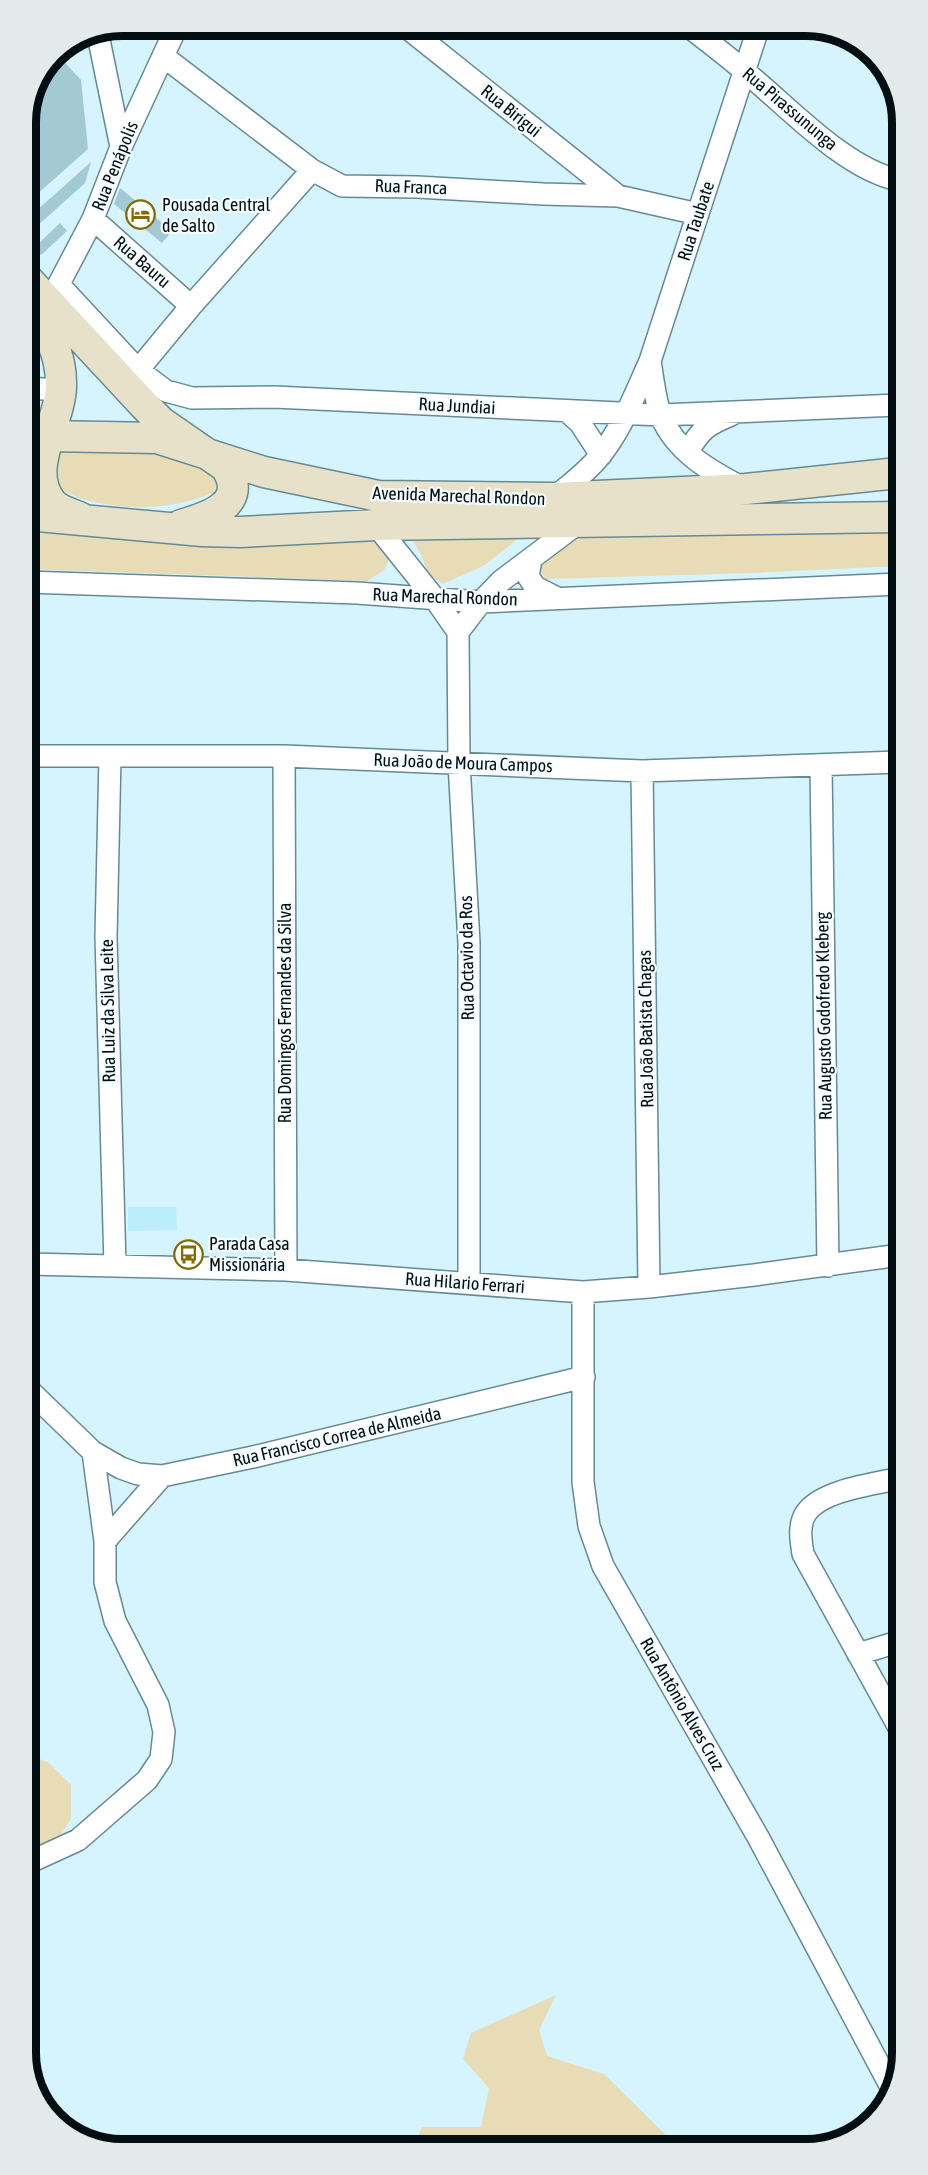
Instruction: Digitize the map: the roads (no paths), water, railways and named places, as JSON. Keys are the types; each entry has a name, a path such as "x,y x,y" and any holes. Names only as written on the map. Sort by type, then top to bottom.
{"main road":[{"path":"45,298 49,333 60,367 61,390 37,437 42,460 42,478 46,494 54,505 89,522"},
{"path":"45,298 155,417 226,467 232,478 230,500 224,508 210,516 169,529"},
{"name":"Avenida Marechal Rondon","path":"37,437 157,438 264,472 378,496 554,498 746,489 892,474"},
{"name":"Avenida Marechal Rondon","path":"36,517 169,529 240,532 376,525 892,517"}],"street":[{"name":"Rua Penápolis","path":"45,298 93,219 121,147 172,36"},
{"name":"Rua Birigui","path":"418,36 618,195"},
{"name":"Rua Pirassununga","path":"701,36 858,165 892,179"},
{"name":"Rua Taubate","path":"554,498 601,455 626,414 650,362 756,36"},
{"path":"99,40 121,147"},
{"name":"Rua Franca","path":"163,56 312,171 342,186 618,195 698,214"},
{"path":"138,370 191,306 312,171"},
{"name":"Rua Bauru","path":"93,219 191,306"},
{"name":"Rua Jundiai","path":"45,298 166,391 192,398 274,397 661,415 892,405"},
{"path":"650,362 661,415 671,434 708,470 746,489"},
{"path":"36,389 61,390"},
{"path":"567,411 580,423 601,455"},
{"path":"687,452 701,431 710,424 738,412"},
{"path":"376,525 435,599 458,632 501,581 581,521"},
{"path":"531,560 528,576 536,587 557,598"},
{"name":"Rua Marechal Rondon","path":"36,582 357,593 481,602 892,585"},
{"name":"Rua Octavio da Ros","path":"458,632 459,762 469,943 469,1283"},
{"name":"Rua João de Moura Campos","path":"36,756 284,756 642,771 892,762"},
{"name":"Rua Luiz da Silva Leite","path":"110,756 106,937 115,1266"},
{"name":"Rua Domingos Fernandes da Silva","path":"284,756 286,1270"},
{"name":"Rua Augusto Godofredo Kleberg","path":"821,766 828,1266"},
{"name":"Rua João Batista Chagas","path":"642,771 649,1287"},
{"name":"Rua Hilario Ferrari","path":"36,1264 286,1270 583,1292 649,1287 892,1257"},
{"name":"Rua Antônio Alves Cruz","path":"583,1292 583,1482 589,1526 603,1566 759,1837 887,2080"},
{"name":"Rua Francisco Correa de Almeida","path":"36,1397 93,1452 121,1468 138,1474 162,1476 253,1457 584,1377"},
{"path":"36,1859 78,1840 147,1780 161,1759 164,1731 158,1705 115,1621 105,1582 105,1541 93,1452"},
{"path":"105,1541 162,1476"},
{"path":"892,1480 835,1494 816,1503 805,1514 800,1533 803,1554 892,1715"},
{"path":"858,1654 892,1644"}],"place":[{"name":"Pousada Central de Salto","path":"141,215"},
{"name":"Parada Casa Missionária","path":"188,1254"}]}
